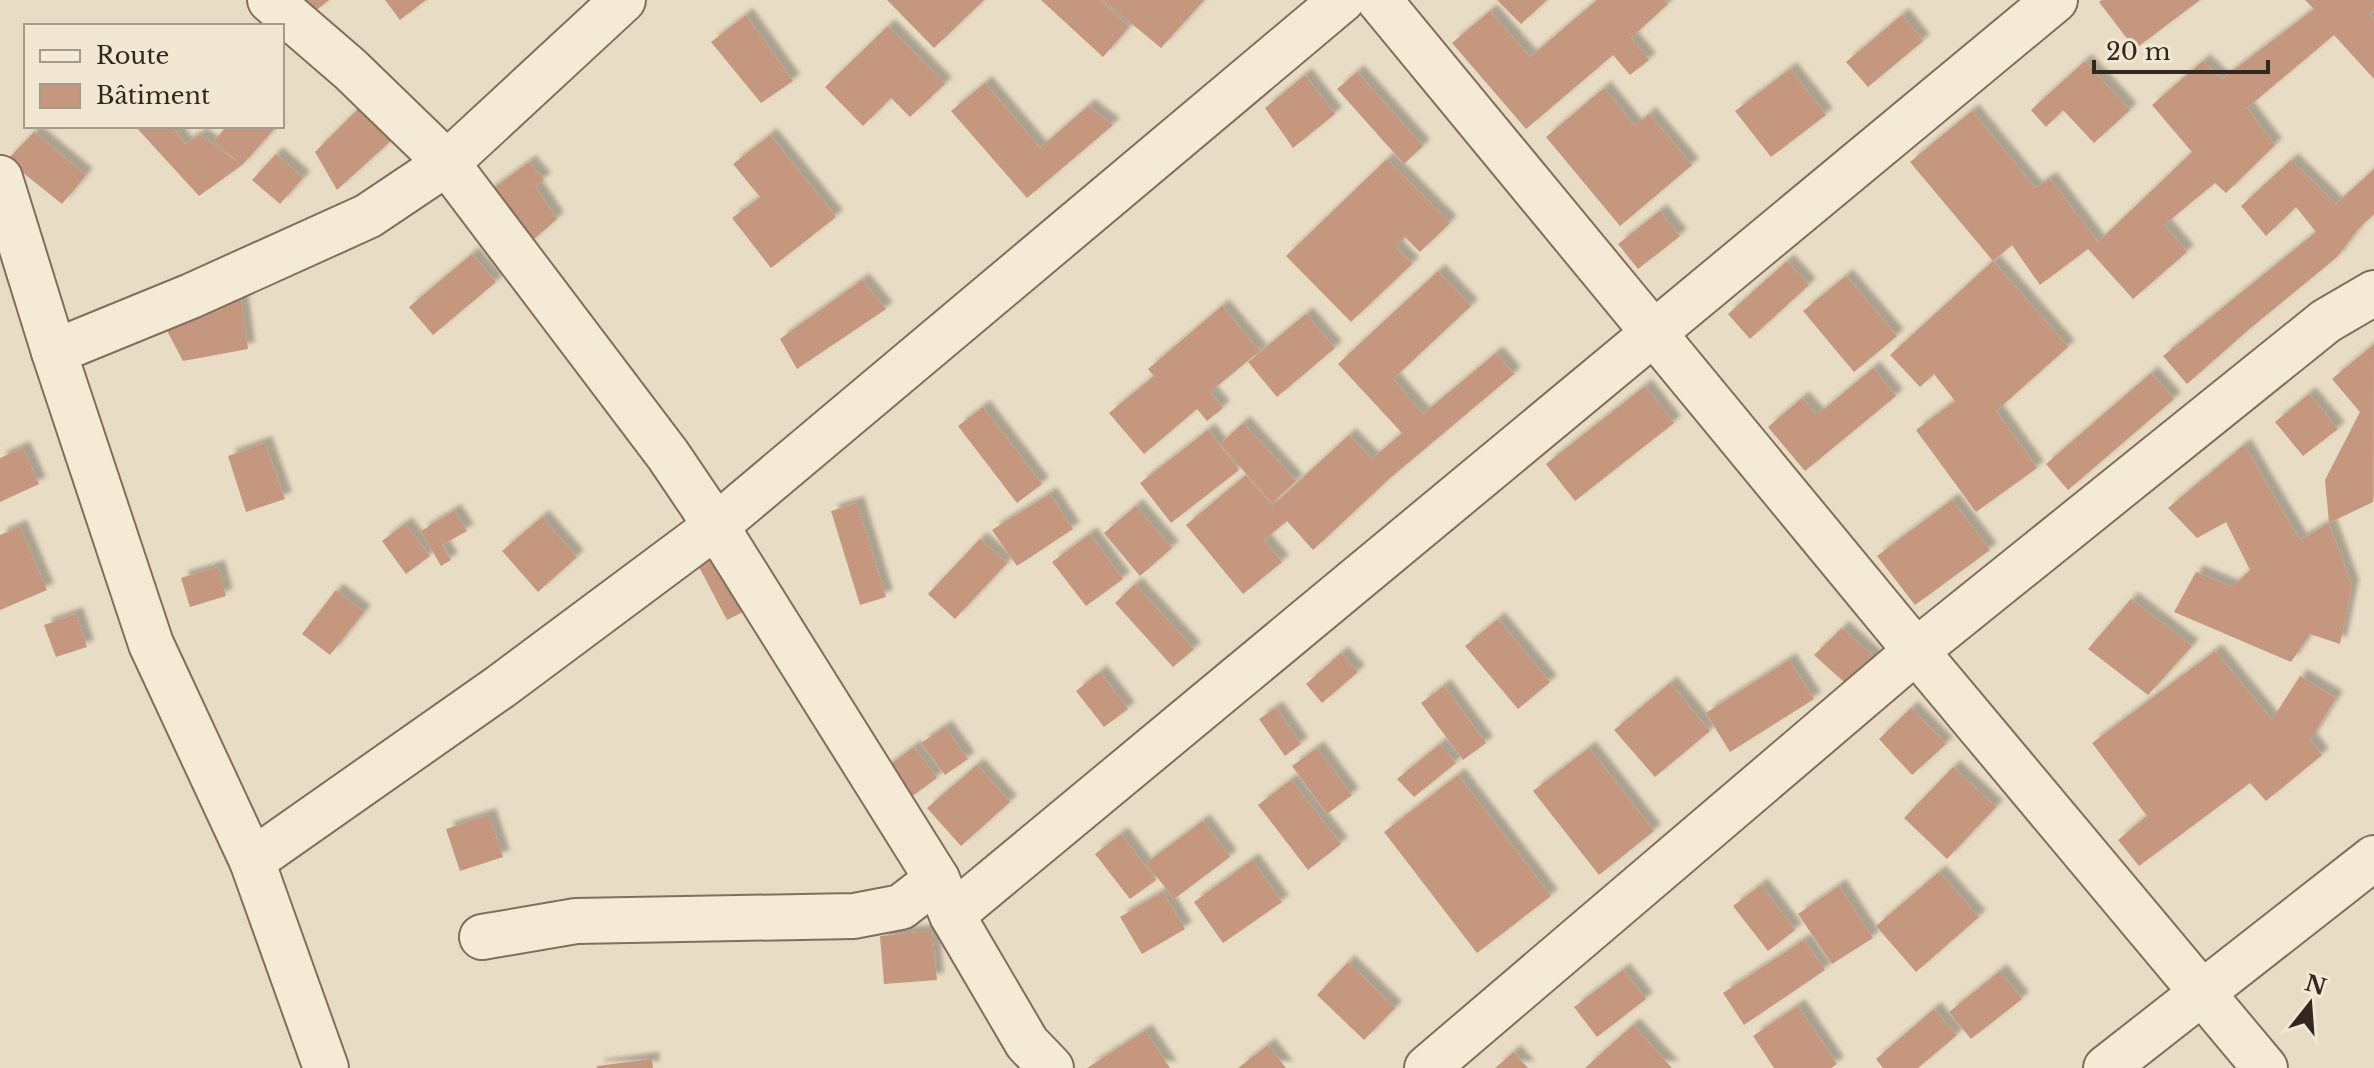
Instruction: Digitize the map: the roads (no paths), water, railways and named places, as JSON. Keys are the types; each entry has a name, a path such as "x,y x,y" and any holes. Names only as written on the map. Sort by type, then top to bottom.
{"street":[{"path":"270,0 350,69 447,163 668,455 716,526 945,897 1027,1043 1051,1068"},
{"path":"54,352 191,296 368,216 447,163 623,0"},
{"path":"252,861 500,687 716,526 1342,0"},
{"path":"1379,0 2265,1068"},
{"path":"482,937 576,921 854,916 945,897 1656,333 2055,0"},
{"path":"0,178 151,644 252,861 326,1068"},
{"path":"1427,1068 1916,651 2326,321 2374,293"},
{"path":"2106,1068 2374,858"}]}
